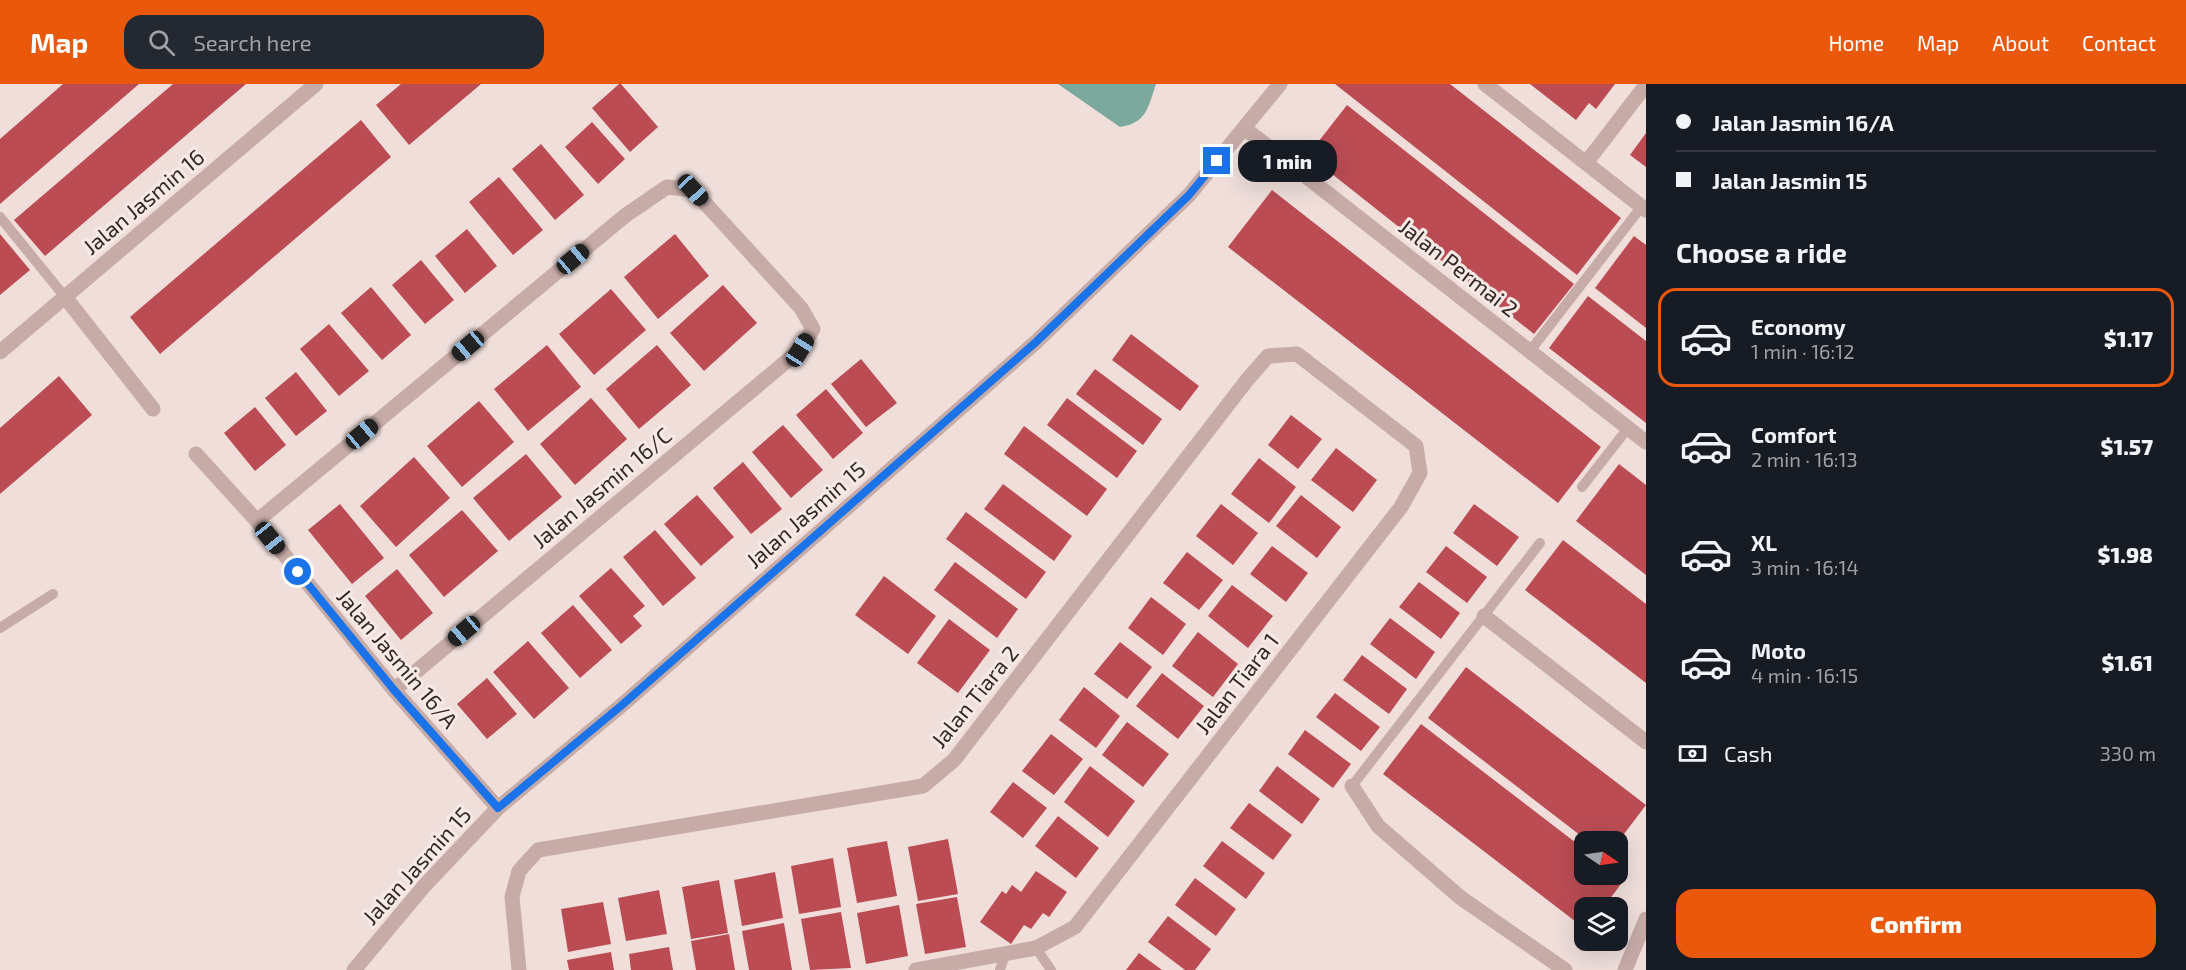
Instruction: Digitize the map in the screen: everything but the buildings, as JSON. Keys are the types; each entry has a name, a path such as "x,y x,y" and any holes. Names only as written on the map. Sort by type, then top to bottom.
{"street":[{"name":"Jalan Jasmin 16","path":"0,352 316,84"},
{"name":"Jalan Jasmin 15","path":"354,970 425,885 498,808 622,705 1036,342 1189,195 1280,84"},
{"path":"1485,84 1644,208"},
{"path":"1586,163 1646,85"},
{"name":"Jalan Permai 2","path":"1244,128 1646,442"},
{"name":"Jalan Jasmin 16/C","path":"257,521 626,215 668,186 693,190 801,308 813,329 800,350 394,690"},
{"path":"65,297 153,409"},
{"name":"Jalan Tiara 1","path":"916,970 1036,948 1075,927 1401,507 1420,473 1416,446 1297,354"},
{"name":"Jalan Tiara 2","path":"519,970 512,897 519,871 538,849 923,786 954,760 1247,380 1268,356 1297,354"},
{"name":"Jalan Jasmin 16/A","path":"196,454 257,521 394,690 498,808"},
{"path":"1484,616 1646,742"},
{"path":"1352,786 1378,825 1461,898 1565,970"},
{"path":"1625,970 1646,919"}],"lane":[{"path":"1530,351 1644,208"},
{"path":"0,218 65,297"},
{"path":"1582,488 1628,428"},
{"path":"1352,786 1540,543"},
{"path":"0,628 53,594"},
{"path":"1036,948 1051,970"},
{"path":"1000,970 1005,954"}],"water":[{"path":"1058,84 1156,84 1148,107 1141,118 1120,127"}],"route":[{"path":"298,572 394,690 498,808 622,705 1036,342 1189,195 1217,161"}]}
